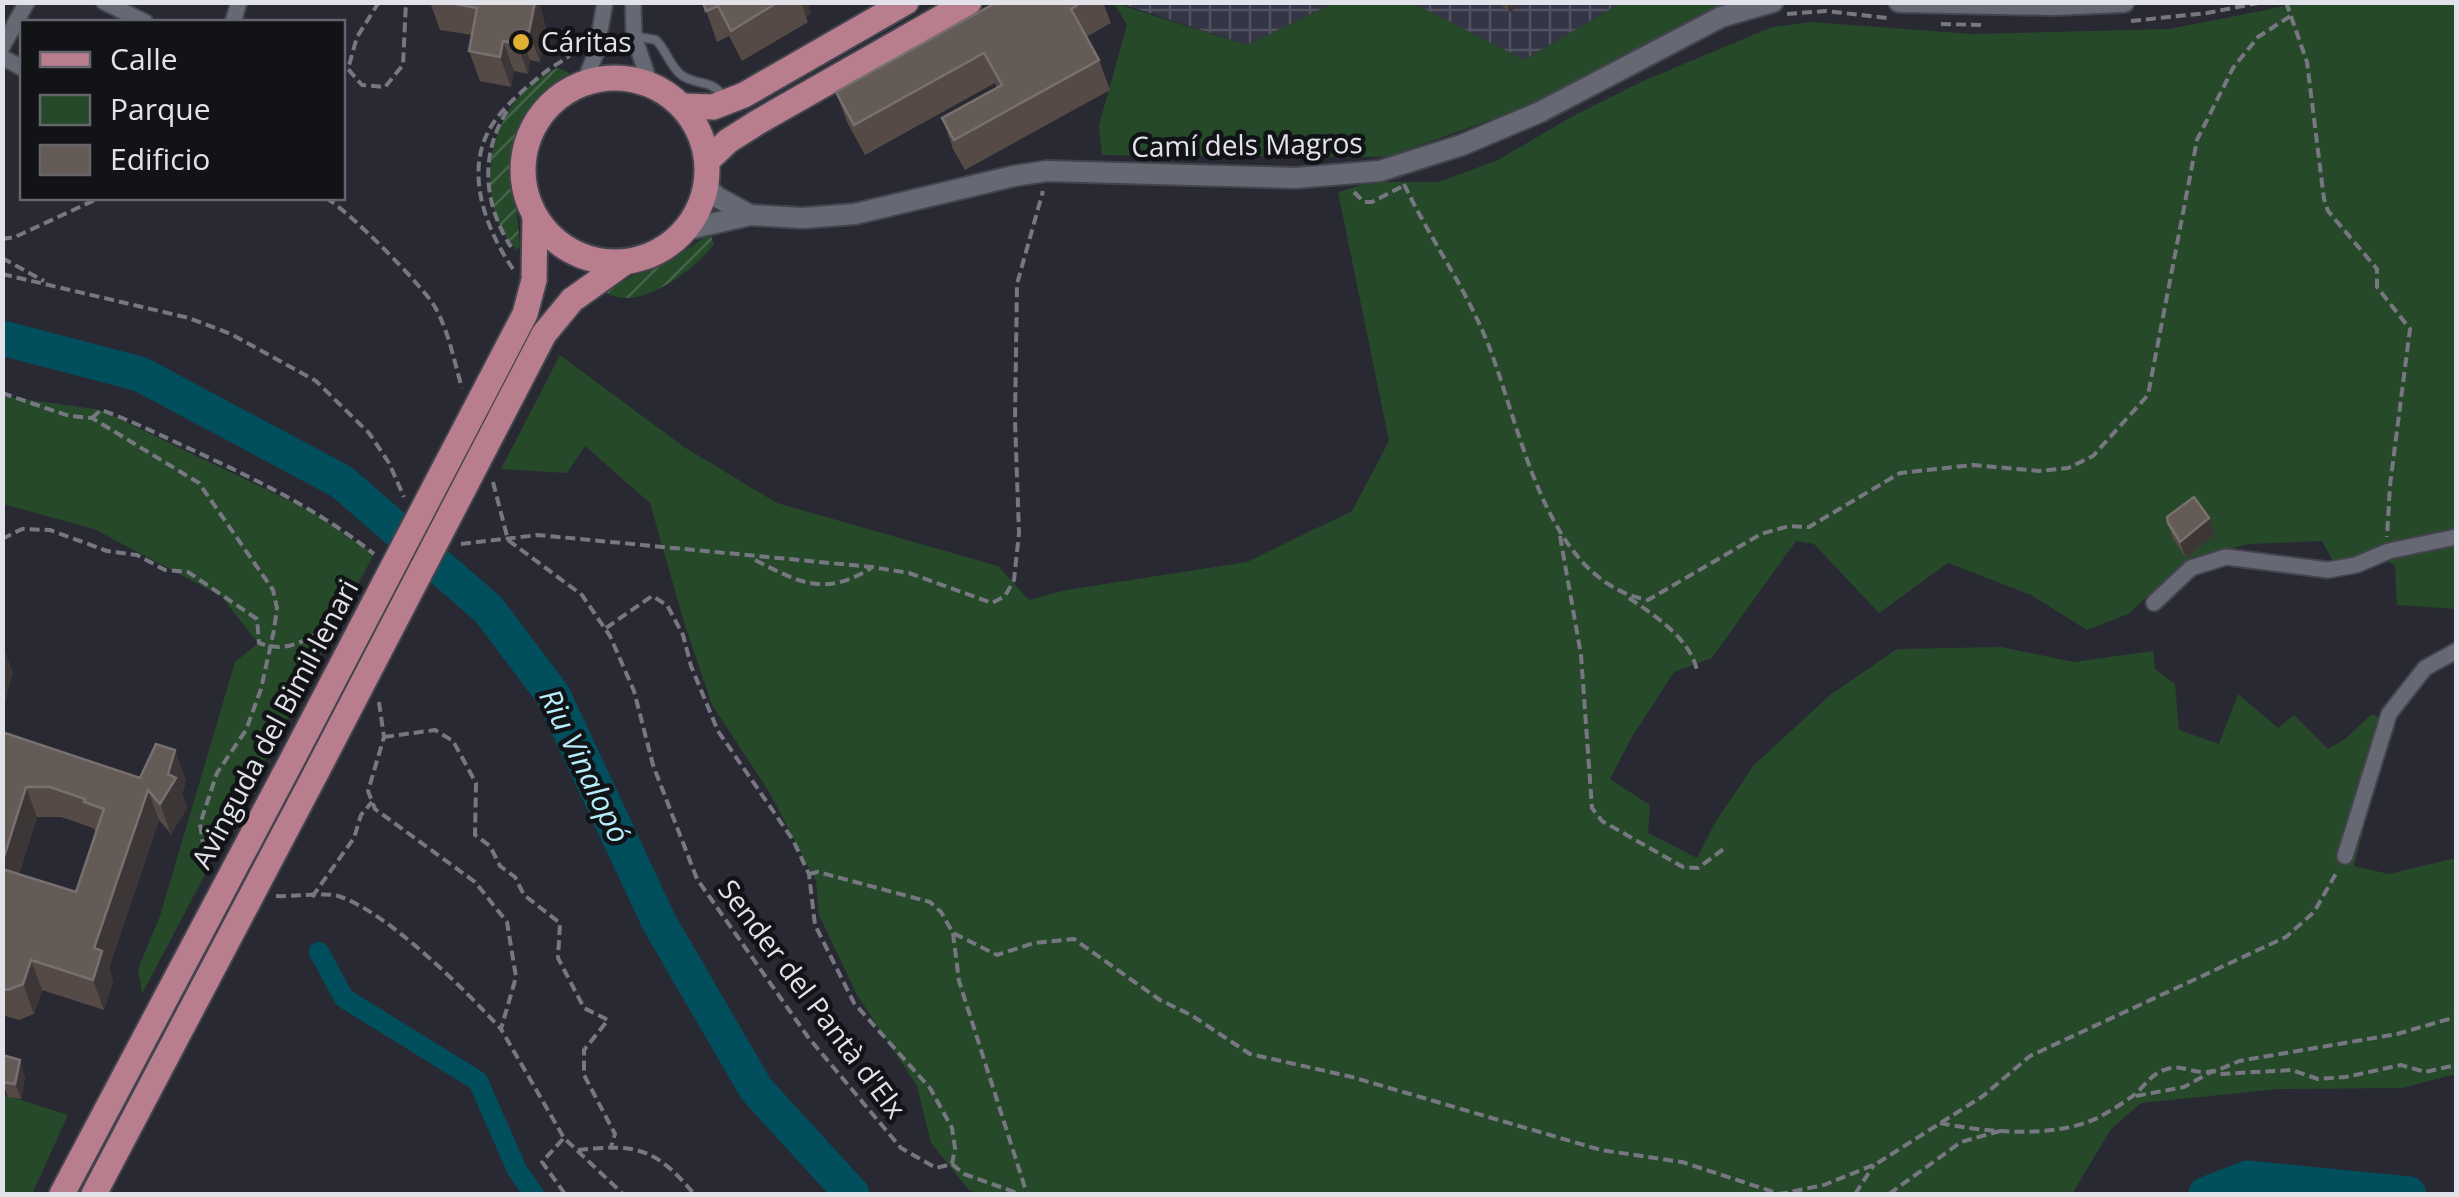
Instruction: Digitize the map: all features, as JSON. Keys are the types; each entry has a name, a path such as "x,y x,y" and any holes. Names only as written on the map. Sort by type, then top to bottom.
{"main road":[{"path":"682,106 713,107 726,103 906,2"},
{"path":"706,173 728,141 968,2"},
{"path":"610,78 650,84 682,106 699,132 706,173 702,202 685,230 658,252 625,262 595,261 567,250 536,218 526,199 522,178 529,135 554,100 584,83 610,78"},
{"name":"Avinguda del Bimil·lenari","path":"62,1194 525,314 523,272 536,218"},
{"name":"Avinguda del Bimil·lenari","path":"94,1194 544,334 572,300 625,262"}],"street":[{"path":"2,48 27,2"},
{"path":"104,2 141,20"},
{"path":"584,83 596,53 605,2"},
{"path":"633,2 634,36 650,84"},
{"name":"Camí dels Magros","path":"685,230 750,215 803,218 855,214 1047,171 1295,178 1380,171 1400,176 1462,144 1540,112 1721,17 1780,8"},
{"path":"1900,12 2124,12"},
{"name":"Camí dels Magros","path":"706,173 717,197 750,215"},
{"path":"2154,603 2191,568 2226,558 2328,570 2356,565 2389,551 2456,537"},
{"path":"2345,856 2389,714 2425,668 2456,650"}],"lane":[{"path":"634,36 656,40 680,74 713,84 726,103"}],"path":[{"path":"379,2 357,37 348,68 362,85 385,86 403,65 406,2"},
{"path":"2124,12 2207,13 2263,2"},
{"path":"2286,2 2307,62 2328,210 2377,269 2377,286 2410,329 2390,485 2386,532 2389,551"},
{"path":"1780,8 1900,12"},
{"path":"1625,595 1648,600 1761,534 1790,526 1809,528 1900,473 1973,465 2039,471 2068,468 2093,456 2148,395 2197,140 2233,68 2258,37 2292,15"},
{"path":"1932,24 1997,24"},
{"path":"523,272 500,249 484,215 478,170 489,130 544,72 576,52 580,41"},
{"path":"512,103 494,134 488,185 495,218 514,254"},
{"path":"454,544 538,536 872,567 909,573 992,603 1005,596 1014,580 1019,532 1015,421 1017,284 1047,171"},
{"path":"1345,174 1358,199 1364,202 1372,202 1400,176"},
{"path":"1400,176 1416,179"},
{"path":"1400,176 1485,336 1519,442 1560,536 1581,655 1592,808 1602,820 1683,867 1698,868 1726,848"},
{"path":"2,238 15,237 95,200"},
{"path":"328,200 434,304 467,403"},
{"path":"2,258 53,286"},
{"path":"2,274 189,318 231,334 316,381 369,432 389,462 404,497"},
{"path":"2,393 68,416 92,418 199,482 273,590 277,608 261,689 246,730 217,773 200,824 207,871"},
{"path":"92,418 100,410 121,417 230,467 312,512 374,554"},
{"path":"492,478 508,540"},
{"path":"2,539 22,528 50,530 107,552 137,555 165,570 188,572 257,620 259,644 271,648 295,646 316,634 327,641"},
{"path":"1560,536 1588,565 1677,638 1695,656 1698,671"},
{"name":"Sender del Pantà d'Elx","path":"508,540 582,594 605,628 634,691 653,765 697,879 808,1037 901,1148 936,1168 952,1164 964,1174 1020,1194"},
{"path":"751,558 785,575 819,585 848,583 872,567"},
{"path":"605,628 652,596 667,605 683,635 690,666 718,731 792,840 809,874 816,925 854,1003 930,1088 952,1128 956,1148 952,1164"},
{"path":"379,692 384,736 368,791 375,809 476,882 508,922 516,977 501,1029"},
{"path":"384,736 435,730 453,741 476,783 474,835 490,846 500,866 515,877 524,895 560,923 558,958 584,1008 608,1020 584,1050 584,1075 615,1134 611,1147"},
{"path":"312,897 354,838 361,815 372,802"},
{"path":"952,933 997,955 1034,943 1074,939 1160,1000 1191,1015 1250,1054 1352,1077 1601,1150 1682,1162 1780,1194 1824,1185 1876,1164 1982,1096 2030,1056 2286,938 2314,912 2345,856"},
{"path":"809,874 818,872 930,902 941,912 952,933 959,982 1027,1194"},
{"path":"269,895 335,894 369,911 464,988 501,1029 564,1138 623,1194"},
{"path":"2131,1097 2184,1087 2239,1061 2397,1034 2456,1016"},
{"path":"1940,1123 1972,1130 2059,1130 2094,1121 2131,1097 2150,1078 2183,1066 2220,1074 2292,1070 2318,1079 2346,1078 2400,1064 2425,1072 2456,1065"},
{"path":"1889,1194 1961,1142 2005,1130"},
{"path":"564,1138 542,1162 565,1194"},
{"path":"578,1150 642,1149 694,1194"},
{"path":"1855,1194 1876,1164"}],"shaded area":[{"path":"1119,3 1334,3 1247,45"},
{"path":"1413,3 1621,3 1524,60"}],"green space":[{"path":"1114,3 1247,45 1334,3 1413,3 1524,60 1621,3 1726,3 1601,80 1388,157 1102,155 1099,125 1127,25"},
{"path":"2301,3 2456,3 2456,609 2397,605 2395,566 2372,550 2363,557 2333,561 2322,541 2248,544 2188,560 2128,614 2087,630 2031,595 1948,563 1879,613 1814,544 1796,541 1712,658 1674,672 1610,779 1650,805 1648,833 1697,858 1716,821 1754,765 1830,695 1897,649 2001,647 2074,662 2153,651 2155,669 2175,684 2179,730 2219,744 2238,694 2278,728 2294,715 2328,749 2372,714 2396,727 2381,763 2354,866 2389,874 2456,858 2456,1074 2402,1088 2279,1089 2141,1103 2111,1129 2072,1194 982,1194 969,1190 931,1143 917,1086 857,995 819,915 816,881 768,790 712,705 650,503 585,446 567,473 501,469 560,355 684,447 777,503 998,566 1029,600 1066,590 1247,562 1352,511 1389,441 1338,192 1372,182 1439,182 1498,160 1643,81 1772,27 1811,22 1972,34 2169,29"},
{"path":"558,68 570,73 545,92 518,131 513,172 520,247 517,250 501,229 492,204 493,149 516,100 535,81"},
{"path":"710,234 714,244 693,266 664,286 633,297 605,292 632,276 663,265"},
{"path":"2,396 101,410 313,512 374,554 142,994 138,969 160,916 235,662 258,643 221,596 94,529 3,504"},
{"path":"2,1094 68,1115 32,1194 3,1194"}],"building":[{"path":"446,2 535,2 529,32 519,30 517,44 503,41 500,57 469,51 477,8"},
{"path":"703,2 778,2 731,31 718,6 706,11"},
{"path":"997,2 1082,2 1071,9 1099,60 954,140 942,118 1002,85 984,53 854,125 836,92"},
{"path":"2194,497 2209,518 2180,542 2167,517"},
{"path":"2,732 140,778 156,744 175,750 168,774 176,778 160,804 148,790 94,948 102,951 93,980 31,960 23,984 8,990 2,988 2,869 76,892 104,809 50,787 26,787 2,863"},
{"path":"2,1055 20,1060 15,1084 2,1082"}],"waterway":[{"name":"Riu Vinalopó","path":"2,338 140,374 342,482 489,610 553,695 659,922 756,1089 852,1194"},
{"path":"319,952 344,998 478,1081 517,1170 534,1194"},
{"name":"Riu Vinalopó","path":"2206,1194 2247,1178 2409,1194"}],"place":[{"name":"Cáritas","path":"521,42"}]}
